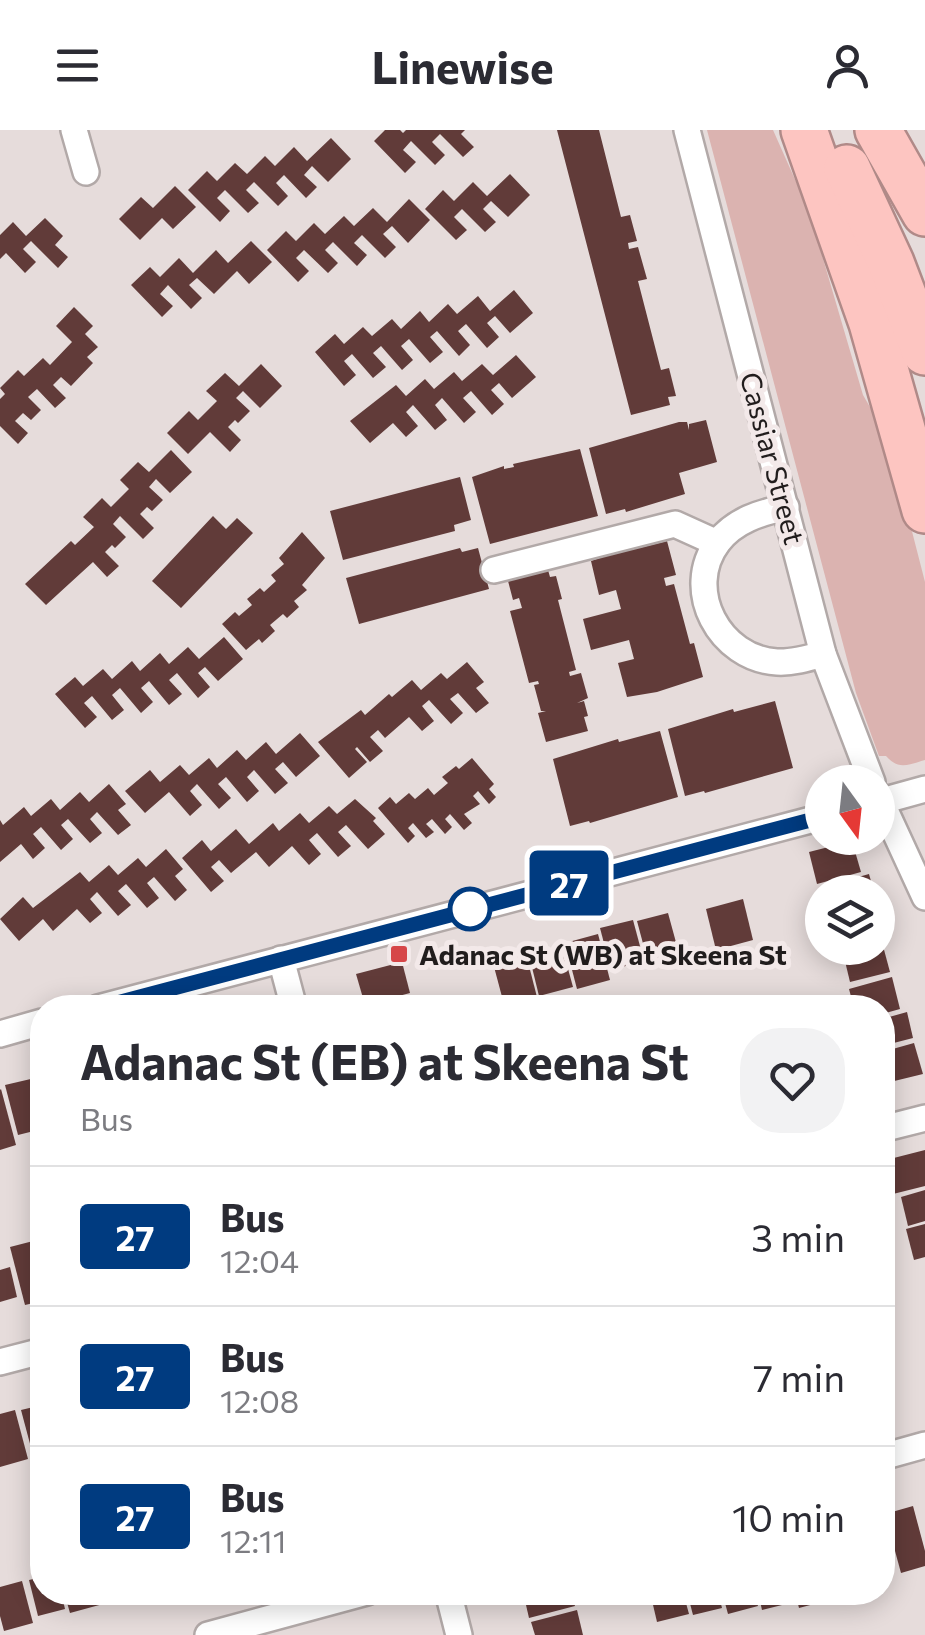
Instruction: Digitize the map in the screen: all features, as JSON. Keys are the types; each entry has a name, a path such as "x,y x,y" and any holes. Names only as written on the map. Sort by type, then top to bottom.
{"highway":[{"path":"804,130 872,323 925,510"},
{"path":"830,130 925,352"},
{"path":"878,130 925,213"}],"street":[{"path":"74,130 86,172"},
{"name":"Cassiar Street","path":"687,130 823,654 866,765"},
{"path":"786,507 739,522 717,543 705,570 705,600 714,625 731,645 753,658 779,663 823,654"},
{"path":"494,570 674,524 717,543"},
{"path":"895,793 925,789"},
{"path":"146,995 805,821"},
{"name":"Cassiar Street","path":"895,833 925,897"},
{"path":"281,958 291,995"},
{"path":"0,1034 30,1025"},
{"path":"895,1126 925,1118"},
{"path":"0,1362 30,1353"},
{"path":"895,1453 925,1445"},
{"path":"208,1635 319,1605"},
{"path":"451,1605 459,1635"}],"shaded area":[{"path":"707,130 773,130 809,211 863,395 888,438 925,582 925,760 899,765 879,756 856,693"}],"building":[{"path":"385,130 465,130 461,134 474,147 463,157 440,134 432,142 445,155 435,165 411,141 403,150 416,162 405,173 374,141"},
{"path":"557,130 599,130 621,217 630,215 637,241 628,243 629,249 638,247 647,279 638,281 661,370 669,368 676,396 668,397 670,405 631,415"},
{"path":"331,138 351,159 328,182 312,166 304,175 317,187 306,198 284,175 276,183 288,196 278,206 254,182 246,190 259,203 248,213 225,190 217,198 230,211 220,222 188,190 207,171 217,181 235,163 247,174 265,156 275,166 294,147 307,161"},
{"path":"510,174 530,195 508,217 491,201 483,209 496,222 485,232 462,209 454,217 467,230 456,240 425,209 443,190 454,201 473,182 487,196"},
{"path":"175,186 196,207 173,229 162,218 140,240 119,219 141,197 153,208"},
{"path":"409,199 430,220 408,243 392,226 383,234 396,247 385,258 362,235 354,243 367,255 357,266 333,242 325,250 338,263 328,273 304,250 296,258 309,271 298,282 267,250 286,231 296,241 314,223 325,234 344,216 354,226 373,208 387,222"},
{"path":"45,218 63,236 55,245 68,257 58,268 31,241 23,249 36,262 25,273 6,253 0,259 0,235 13,222 26,236"},
{"path":"251,241 272,262 249,284 237,271 214,294 197,278 189,285 202,298 191,309 168,285 160,294 173,306 162,317 131,285 150,267 160,277 179,258 193,273 216,250 228,263"},
{"path":"514,290 533,313 510,333 495,316 487,323 499,337 487,348 466,324 458,331 470,345 459,356 437,331 430,337 443,352 430,363 409,339 401,346 413,360 402,370 381,346 373,353 386,367 373,378 352,354 344,361 356,375 344,386 315,352 335,334 344,344 363,327 372,336 392,319 401,329 420,311 429,322 448,304 457,314 478,296 490,311"},
{"path":"74,307 93,326 85,334 98,347 87,357 93,363 71,386 61,377 53,385 66,398 55,408 37,389 28,397 41,410 31,420 23,413 15,421 28,433 18,444 0,426 0,399 5,394 0,388 18,370 24,376 43,358 50,365 72,342 56,326"},
{"path":"516,355 536,377 512,398 499,383 491,390 504,404 492,415 471,391 463,398 476,412 464,423 442,398 435,405 447,420 435,430 413,405 406,412 418,426 406,437 393,423 370,443 350,421 396,385 406,396 425,379 434,389 454,372 462,381 482,364 493,375"},
{"path":"261,364 282,386 260,408 243,391 236,398 250,411 228,427 241,440 230,452 210,432 188,454 167,433 189,411 198,420 217,401 206,391 225,373 239,386"},
{"path":"706,420 717,462 679,473 685,494 606,514 589,448 679,422 687,422 689,430 689,424"},
{"path":"580,449 598,516 490,544 472,477"},
{"path":"171,450 192,472 170,493 156,479 149,487 163,500 152,511 147,507 140,514 154,528 143,539 120,516 113,524 126,537 105,552 119,566 107,577 93,562 46,605 25,584 71,541 75,545 94,527 83,517 102,498 111,507 129,489 120,480 138,462 149,472"},
{"path":"460,477 471,520 454,525 455,531 343,560 330,511"},
{"path":"213,516 226,529 237,518 253,533 181,608 152,581"},
{"path":"302,532 325,558 302,585 307,590 294,601 299,607 287,618 283,614 270,625 275,631 262,643 259,639 246,650 222,624 235,612 239,616 252,605 247,599 260,588 264,592 276,581 271,575 284,564 279,558"},
{"path":"667,541 676,575 664,578 666,586 674,584 703,677 627,697 618,663 634,659 629,640 591,650 583,619 621,609 616,590 599,595 591,561 638,545 639,548"},
{"path":"460,548 462,552 478,548 489,589 359,624 346,578"},
{"path":"548,570 550,577 556,576 562,599 558,600 576,670 569,672 570,676 581,673 588,698 577,703 584,701 588,731 546,742 538,713 546,711 541,711 534,685 539,684 529,683 510,611 522,608 519,598 513,600 508,581"},
{"path":"224,637 243,659 218,681 205,667 198,673 210,687 198,698 177,673 169,680 182,694 169,705 149,681 141,688 153,702 141,713 120,688 112,695 124,710 112,720 92,696 84,703 97,717 85,728 55,694 75,677 83,686 103,669 112,679 132,661 140,671 160,653 169,664 188,647 199,659"},
{"path":"467,662 484,682 476,688 489,703 476,713 458,693 450,699 463,713 451,724 429,700 422,706 434,721 422,731 409,717 385,738 378,730 370,737 383,751 370,762 357,747 367,762 349,778 318,742 361,710 365,715 412,680 421,690 441,673 447,679"},
{"path":"775,701 793,768 685,796 668,729"},
{"path":"660,731 678,797 570,826 553,759"},
{"path":"300,733 320,756 296,777 283,762 275,769 288,783 275,794 254,770 247,777 259,791 247,802 226,777 218,784 231,798 219,809 197,784 190,791 202,805 190,816 169,792 145,813 125,791 150,770 160,782 180,765 189,775 209,758 217,768 237,750 246,760 266,742 276,754"},
{"path":"472,758 494,784 489,789 496,797 489,804 478,791 473,796 480,804 464,814 472,823 464,830 450,814 445,819 452,827 445,834 432,819 426,824 434,832 426,838 413,823 408,828 415,836 408,843 378,808 390,797 396,804 409,793 415,799 428,788 434,795 448,783 442,777"},
{"path":"109,784 126,804 118,810 131,825 118,835 97,812 90,819 102,833 90,843 68,819 61,825 73,839 61,850 41,827 33,834 45,848 33,859 21,844 0,862 0,820 3,825 24,807 31,816 51,799 60,810 80,792 89,802"},
{"path":"355,799 376,818 373,821 385,834 368,849 346,825 338,832 351,846 338,857 317,833 309,840 321,854 309,865 292,846 269,867 256,852 231,873 219,860 211,867 224,881 211,892 182,858 202,840 211,851 236,829 249,844 273,823 279,831 300,813 309,823 329,806 337,814"},
{"path":"166,849 183,869 175,876 187,890 175,901 154,877 147,883 159,898 147,908 126,884 118,891 131,905 118,916 97,892 90,899 102,913 90,923 77,909 53,931 43,919 19,941 0,919 23,897 33,908 80,872 89,882 109,865 118,875 138,858 146,867"},
{"path":"810,855 856,855 861,872 850,875 815,875"},
{"path":"743,899 753,940 716,950 706,909"},
{"path":"668,913 680,957 649,966 637,921"},
{"path":"633,920 644,961 611,970 600,928"},
{"path":"598,934 610,980 577,989 565,943"},
{"path":"562,947 573,987 539,995 529,955"},
{"path":"526,954 536,995 502,995 493,963"},
{"path":"402,962 410,993 362,995 356,974"},
{"path":"846,965 888,965 890,972 850,982"},
{"path":"892,977 900,1009 895,1010 895,995 851,995 849,989"},
{"path":"907,1012 913,1038 895,1043 895,1015"},
{"path":"914,1043 923,1074 895,1081 895,1048"},
{"path":"30,1079 30,1132 18,1135 5,1085"},
{"path":"0,1090 16,1145 0,1150"},
{"path":"925,1150 925,1186 895,1194 895,1158"},
{"path":"925,1190 925,1221 908,1226 901,1197"},
{"path":"925,1224 925,1257 914,1260 906,1229"},
{"path":"30,1242 30,1304 25,1305 10,1247"},
{"path":"10,1267 17,1297 0,1302 0,1270"},
{"path":"30,1408 30,1444 21,1410"},
{"path":"15,1410 28,1459 0,1467 0,1414"},
{"path":"913,1506 925,1566 901,1573 895,1551 895,1511"},
{"path":"22,1581 33,1623 4,1631 0,1587"},
{"path":"35,1605 64,1605 65,1609 38,1616"},
{"path":"68,1605 99,1605 70,1613"},
{"path":"526,1605 575,1606 529,1618"},
{"path":"653,1605 687,1605 689,1614 657,1622"},
{"path":"690,1605 721,1605 722,1608 693,1615"},
{"path":"726,1605 758,1606 728,1614"},
{"path":"577,1610 583,1635 535,1635 531,1622"}],"bus line":[{"name":"27","path":"146,995 805,821"}],"place":[{"name":"Adanac St (WB) at Skeena St","path":"399,954"}]}
